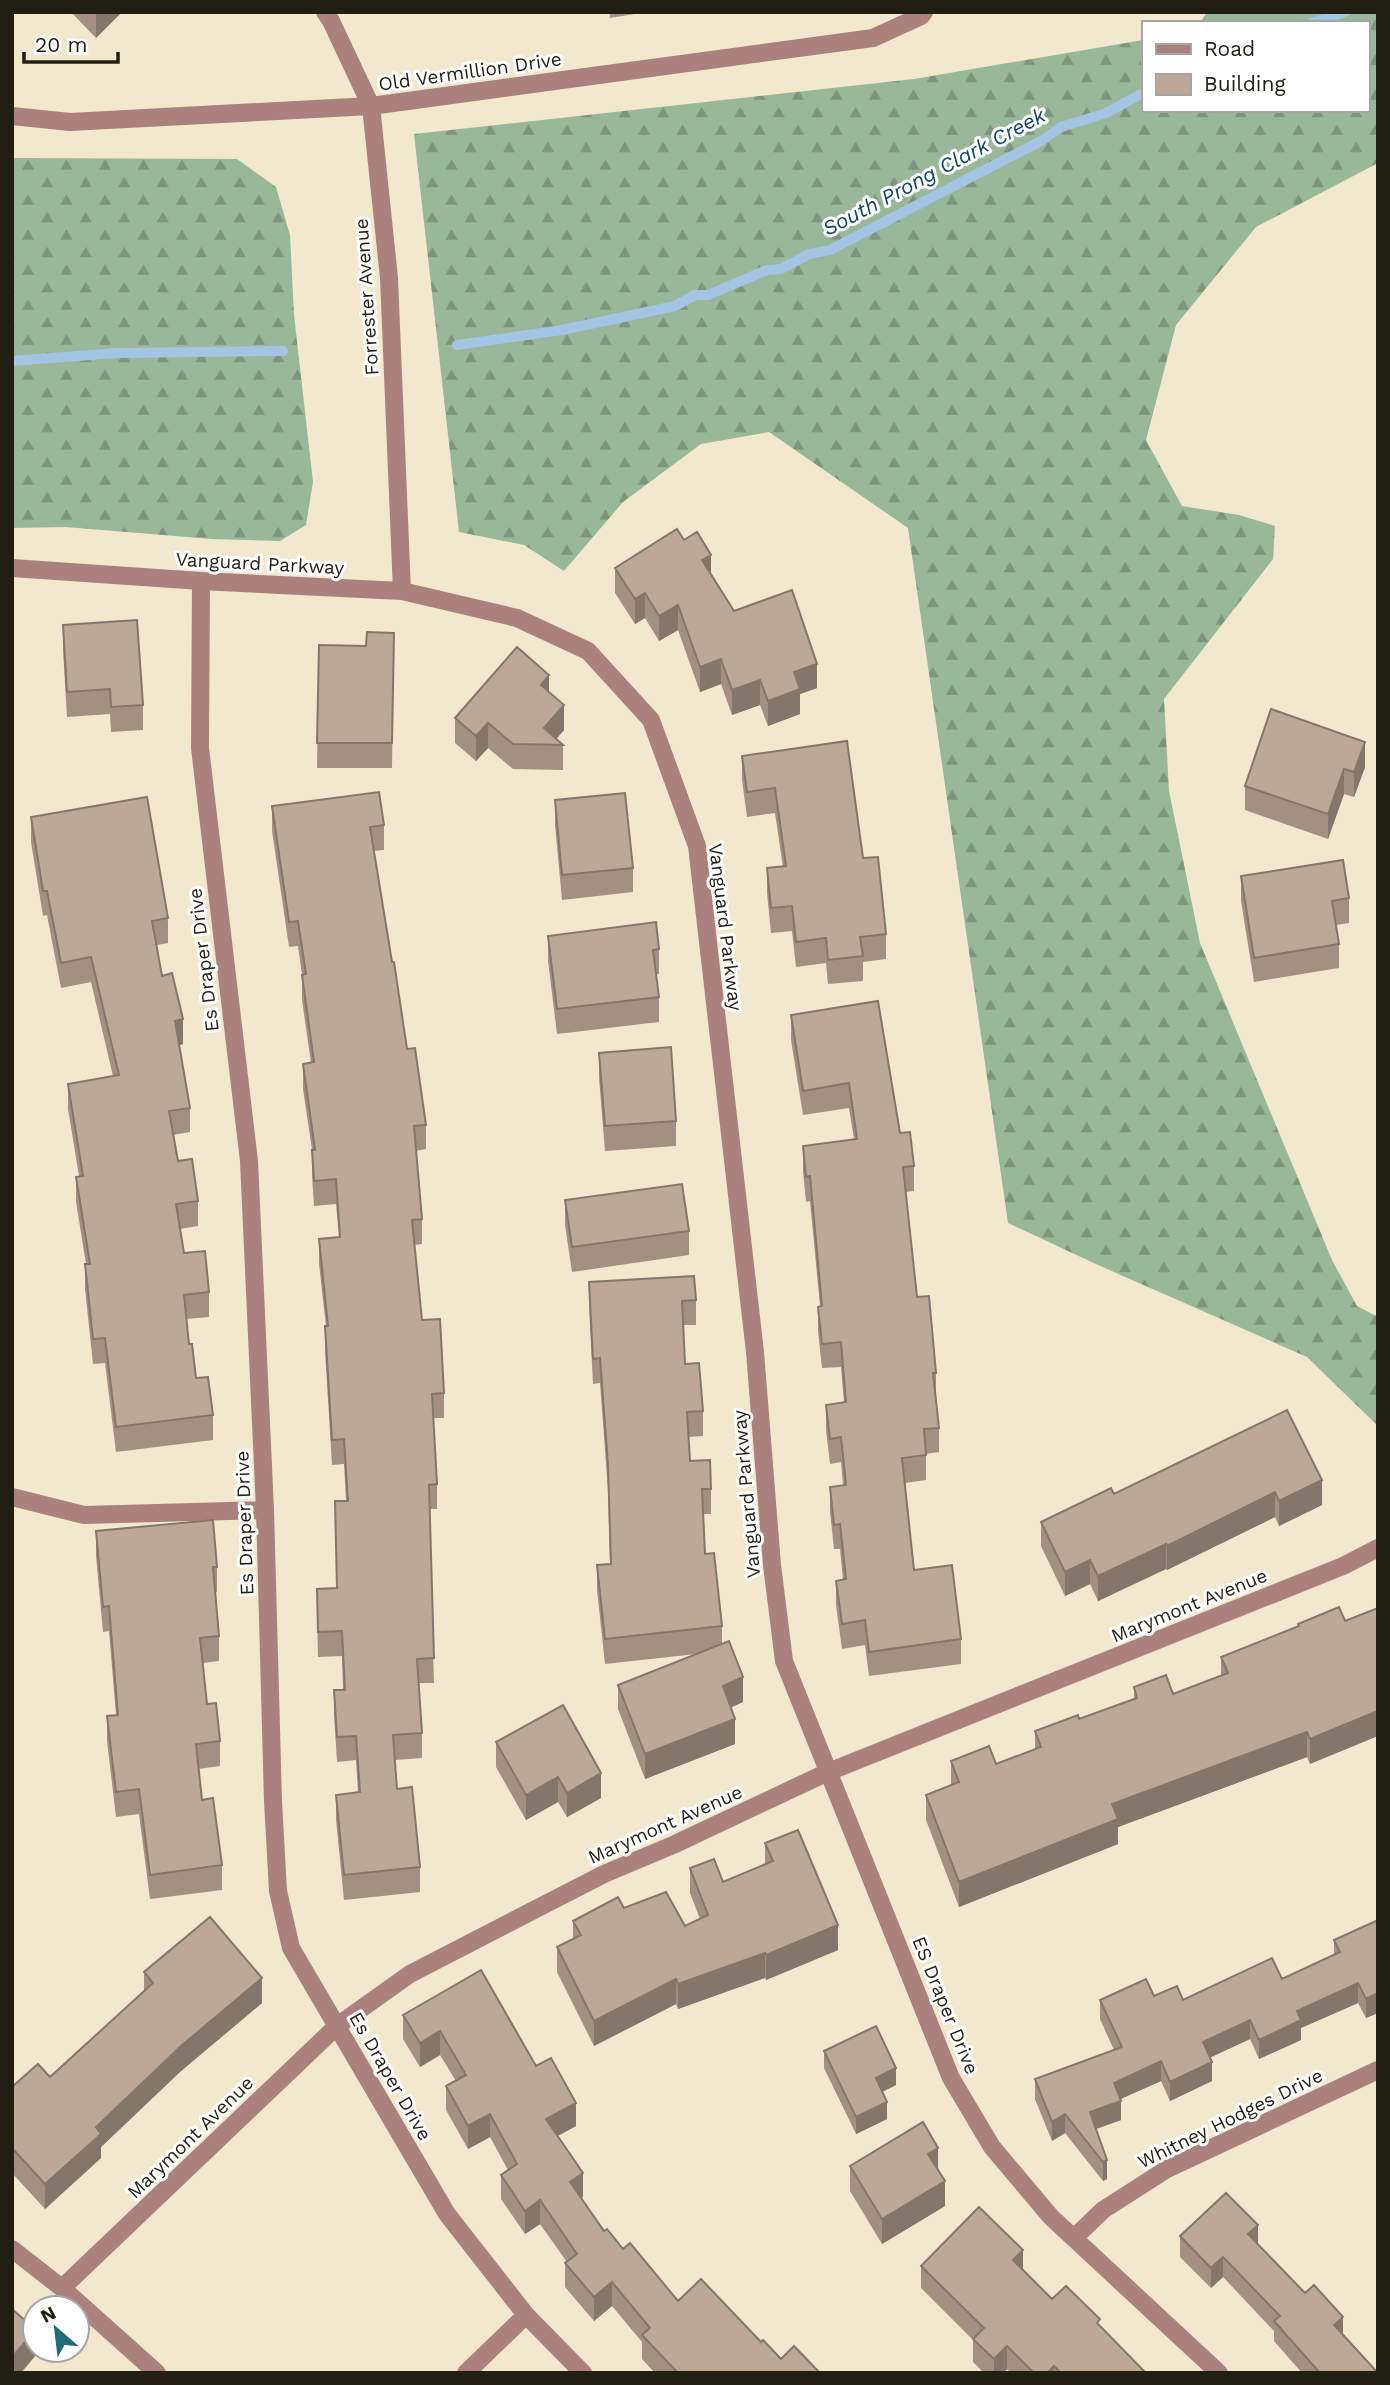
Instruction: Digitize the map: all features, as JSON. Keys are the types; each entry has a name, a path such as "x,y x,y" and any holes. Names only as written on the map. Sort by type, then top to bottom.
{"street":[{"name":"Forrester Avenue","path":"325,12 371,106 389,278 401,591"},
{"name":"Old Vermillion Drive","path":"12,116 70,122 371,106 873,38 922,16 924,12"},
{"name":"Vanguard Parkway","path":"12,568 401,591 517,618 588,652 650,720 699,859 755,1352 772,1565 784,1661 828,1772"},
{"name":"Es Draper Drive","path":"201,581 200,748 249,1161 265,1510 272,1801 278,1892 292,1948 447,2214 526,2315 583,2373"},
{"path":"12,1497 84,1515 265,1510"},
{"name":"Marymont Avenue","path":"62,2288 337,2026 422,1968 604,1874 673,1845 828,1772 1343,1566 1378,1548"},
{"name":"ES Draper Drive","path":"828,1772 951,2078 992,2147 1051,2217 1219,2373"},
{"name":"Whitney Hodges Drive","path":"1074,2238 1103,2210 1167,2169 1378,2070"},
{"path":"12,2249 62,2288 157,2373"},
{"path":"466,2373 526,2315"}],"green space":[{"path":"1207,12 1378,12 1378,163 1256,227 1176,325 1146,440 1182,506 1239,515 1275,526 1273,559 1164,699 1169,791 1200,943 1332,1260 1357,1306 1378,1317 1378,1426 1307,1357 1008,1223 908,528 769,432 701,444 623,502 564,571 524,545 459,532 414,134 914,79 1142,40 1142,112 1369,112 1369,21 1201,21"},
{"path":"12,158 237,159 276,187 290,235 294,315 313,482 306,525 280,541 212,539 65,527 12,528"}],"building":[{"path":"677,529 684,540 697,532 711,555 702,560 734,611 792,590 817,664 794,672 800,689 768,701 760,680 732,690 721,659 700,667 678,605 659,616 645,593 635,599 615,568"},
{"path":"137,620 143,705 111,707 110,689 67,692 63,625"},
{"path":"367,632 394,633 392,743 317,743 319,645 366,646"},
{"path":"517,647 549,675 541,685 564,705 544,728 563,745 513,744 488,723 476,736 455,718"},
{"path":"1271,709 1365,742 1354,772 1344,769 1328,814 1245,786"},
{"path":"847,741 863,858 878,857 886,934 860,937 863,956 828,960 826,938 796,942 792,906 771,908 767,868 786,866 775,788 747,792 742,756"},
{"path":"379,792 384,825 370,827 407,1049 415,1048 426,1125 414,1126 422,1219 412,1220 422,1320 440,1319 444,1393 432,1394 437,1484 429,1485 434,1658 417,1659 422,1733 393,1735 397,1789 412,1787 420,1867 344,1875 336,1795 360,1792 356,1736 337,1737 334,1690 345,1690 342,1631 318,1632 317,1589 337,1588 335,1501 348,1501 344,1439 332,1440 325,1326 328,1326 319,1239 340,1237 336,1179 314,1181 312,1150 315,1150 303,1064 314,1062 302,975 306,974 298,921 289,922 272,806"},
{"path":"625,793 633,868 562,875 555,800"},
{"path":"147,797 168,918 152,921 162,976 172,973 183,1019 175,1021 190,1108 169,1111 178,1161 192,1159 198,1201 176,1204 184,1253 205,1251 209,1292 184,1295 189,1344 192,1344 196,1378 208,1377 213,1415 116,1427 105,1338 93,1339 85,1264 90,1264 76,1177 83,1176 68,1084 119,1075 91,957 61,963 47,891 43,891 31,817"},
{"path":"1343,860 1349,898 1332,901 1339,944 1254,958 1241,876"},
{"path":"656,922 659,949 653,950 659,997 557,1009 548,936"},
{"path":"878,1001 900,1133 910,1132 914,1166 903,1167 917,1297 929,1296 936,1373 933,1373 939,1428 924,1429 926,1455 902,1458 914,1570 952,1565 961,1639 869,1652 865,1620 842,1624 836,1581 846,1579 840,1524 834,1525 830,1487 846,1485 841,1437 830,1439 826,1405 846,1402 841,1342 822,1344 818,1307 822,1306 810,1176 806,1177 803,1146 857,1139 849,1083 803,1091 791,1015"},
{"path":"671,1047 676,1121 605,1126 599,1053"},
{"path":"682,1184 689,1231 572,1247 565,1200"},
{"path":"694,1276 696,1300 682,1301 685,1364 699,1363 703,1411 687,1412 690,1461 710,1460 711,1489 702,1489 705,1554 714,1553 722,1626 605,1639 597,1565 611,1564 608,1465 600,1358 593,1359 589,1282"},
{"path":"1287,1410 1322,1480 1279,1501 1275,1492 1167,1546 1166,1544 1098,1576 1090,1560 1065,1572 1041,1522 1111,1488 1114,1494"},
{"path":"213,1520 217,1567 213,1567 219,1636 200,1638 207,1704 216,1703 220,1741 196,1744 202,1800 213,1798 222,1865 150,1875 139,1789 116,1792 107,1716 118,1715 109,1606 103,1607 96,1531"},
{"path":"1339,1607 1345,1621 1378,1608 1378,1711 1310,1739 1307,1732 1112,1804 1118,1819 959,1882 926,1795 959,1782 951,1761 989,1746 996,1764 1041,1747 1035,1731 1078,1715 1079,1719 1137,1698 1134,1687 1166,1675 1173,1694 1228,1673 1221,1657"},
{"path":"729,1641 743,1677 723,1686 735,1719 645,1754 618,1685"},
{"path":"563,1705 601,1773 567,1793 558,1777 526,1795 496,1742"},
{"path":"798,1830 838,1925 766,1955 765,1953 678,1984 676,1979 594,2021 557,1947 581,1935 573,1921 618,1897 624,1908 666,1892 685,1926 708,1915 690,1868 714,1859 723,1882 773,1861 765,1843"},
{"path":"210,1917 262,1978 181,2046 96,2127 101,2134 45,2184 12,2148 12,2087 38,2064 50,2077 153,1983 144,1972"},
{"path":"1378,1920 1378,1993 1366,1999 1358,1983 1297,2011 1301,2020 1259,2040 1250,2020 1203,2042 1212,2062 1170,2082 1161,2061 1114,2083 1121,2101 1090,2112 1107,2160 1103,2162 1065,2114 1052,2122 1035,2079 1122,2047 1100,2000 1146,1979 1154,1996 1177,1986 1183,2000 1272,1958 1282,1979 1340,1952 1334,1940"},
{"path":"481,1970 536,2066 551,2058 576,2103 546,2119 583,2173 570,2182 604,2231 607,2229 623,2249 630,2243 678,2301 701,2279 761,2342 763,2340 781,2359 794,2346 820,2373 678,2373 642,2335 650,2328 612,2282 594,2297 565,2263 577,2254 540,2200 525,2211 501,2175 517,2164 490,2114 468,2126 446,2086 466,2075 440,2031 420,2043 403,2015"},
{"path":"876,2026 896,2068 876,2078 887,2102 856,2117 824,2051"},
{"path":"923,2122 938,2148 928,2154 945,2181 882,2219 850,2166"},
{"path":"1226,2193 1258,2225 1248,2234 1305,2293 1314,2285 1343,2317 1334,2325 1378,2373 1320,2373 1274,2321 1280,2316 1223,2257 1211,2268 1180,2236"},
{"path":"979,2207 1023,2250 1013,2260 1052,2299 1066,2286 1100,2319 1097,2323 1146,2373 1061,2373 1054,2366 1047,2373 1034,2373 1007,2346 994,2359 973,2339 984,2328 921,2266"},
{"path":"12,2309 21,2317 21,2347 12,2357"}],"waterway":[{"name":"South Prong Clark Creek","path":"1318,21 1345,12"},
{"name":"South Prong Clark Creek","path":"457,345 562,330 675,306 695,295 708,295 767,270 781,269 809,254 830,250 1041,141 1061,127 1106,113 1142,94"},
{"name":"South Prong Clark Creek","path":"12,361 117,353 283,351"}]}
